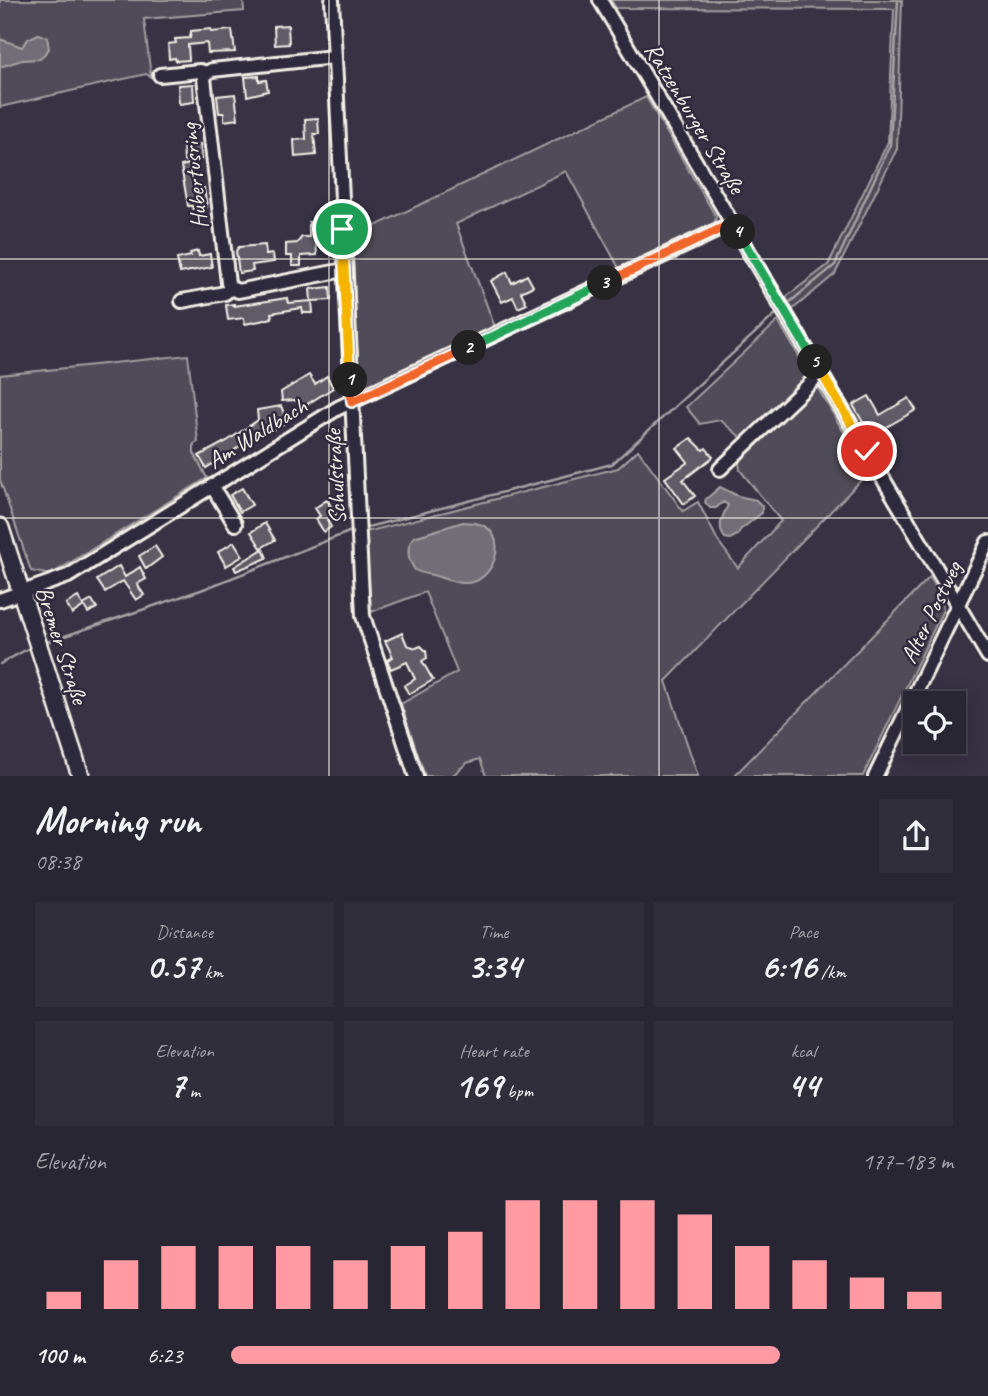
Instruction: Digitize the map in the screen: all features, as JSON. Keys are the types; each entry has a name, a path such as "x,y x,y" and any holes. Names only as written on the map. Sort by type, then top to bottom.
{"main road":[{"name":"Bremer Straße","path":"0,527 81,776"}],"street":[{"name":"Schulstraße","path":"332,0 363,616 416,776"},
{"name":"Ratzenburger Straße","path":"600,0 988,656"},
{"path":"160,75 200,71 206,73 212,70 334,57"},
{"name":"Hubertusring","path":"206,73 204,78 207,106 228,282 231,288"},
{"name":"Am Waldbach","path":"0,600 68,576 338,408 733,223"},
{"path":"182,301 226,293 231,288 238,291 344,270"},
{"path":"720,469 821,373"},
{"path":"212,486 235,524"},
{"name":"Alter Postweg","path":"875,776 988,542"}],"shaded area":[{"path":"0,0 243,0 244,11 144,19 151,77 146,74 0,107"},
{"path":"611,0 902,0 897,149 835,274 792,310 786,297 828,265 888,142 894,9 616,8"},
{"path":"38,34 47,37 49,49 40,59 22,60 0,67 0,39 22,47 28,39"},
{"path":"646,97 716,217 714,224 619,268 566,171 456,224 495,327 365,389 359,386 352,237"},
{"path":"778,321 810,375 743,439 720,420 700,424 686,407"},
{"path":"188,355 198,442 194,444 194,453 207,478 50,575 31,571 0,480 0,375"},
{"path":"817,387 868,473 666,681 698,776 486,776 480,759 467,763 452,776 425,776 401,704 457,672 425,592 371,612 366,532 618,468 638,450 683,511 698,502 718,541 738,568 781,521 740,470 739,462"},
{"path":"720,487 738,496 756,500 762,506 762,513 730,539 722,534 721,525 728,505 723,502 716,508 710,508 705,502"},
{"path":"463,522 484,526 492,532 496,540 495,559 484,576 476,581 463,583 415,570 408,554 414,537"},
{"path":"930,577 941,596 943,610 863,776 734,776"}],"building":[{"path":"288,25 289,44 275,45 274,26"},
{"path":"211,29 211,32 232,30 235,52 208,53 207,43 188,45 189,60 169,59 168,44 176,43 175,39 190,38 191,31"},
{"path":"259,76 259,81 266,80 268,91 247,96 245,77"},
{"path":"193,84 194,102 179,104 178,85"},
{"path":"235,94 238,119 224,121 224,113 219,113 217,96"},
{"path":"318,118 319,134 314,134 316,155 295,157 294,140 306,139 305,119"},
{"path":"200,144 202,159 184,161 183,146"},
{"path":"189,164 194,190 204,188 207,207 193,209 188,206 181,166"},
{"path":"309,222 323,222 324,240 316,240 317,255 301,256 301,266 292,266 292,256 286,256 286,244 297,243 302,237 309,237"},
{"path":"265,245 266,255 273,254 274,262 252,265 253,271 239,273 236,251 239,247"},
{"path":"198,251 199,256 210,254 212,267 180,273 177,259 191,256 190,253"},
{"path":"507,272 512,283 527,275 533,286 521,292 527,304 518,308 513,297 502,302 491,281"},
{"path":"330,287 331,300 312,301 313,313 303,313 302,308 271,313 272,318 245,324 244,318 228,320 226,305 287,298 288,303 311,301 310,289"},
{"path":"309,375 315,384 327,376 333,388 301,408 296,400 282,401 281,392"},
{"path":"869,396 880,415 909,398 916,410 871,436 853,405"},
{"path":"281,406 286,418 281,421 283,424 273,430 271,427 206,468 199,456 258,420 257,410"},
{"path":"691,438 703,450 706,448 713,457 683,480 695,496 684,504 665,478 688,462 677,448"},
{"path":"242,488 252,505 240,512 230,495"},
{"path":"327,500 336,514 327,520 331,527 324,532 316,519 320,516 315,508"},
{"path":"265,523 275,540 261,548 251,532"},
{"path":"234,542 243,556 226,566 218,552"},
{"path":"155,546 162,557 146,569 139,556"},
{"path":"263,549 267,558 236,571 234,567"},
{"path":"119,566 125,577 140,567 146,579 137,584 144,595 136,600 123,581 105,592 97,580"},
{"path":"78,597 83,605 92,600 97,608 88,613 84,606 72,614 66,604"},
{"path":"402,633 407,645 416,648 421,646 426,651 427,658 422,661 433,680 409,694 404,686 415,679 407,662 391,669 387,660 393,657 385,641"}],"waterway":[{"path":"784,307 835,265 890,145 898,0"},
{"path":"364,528 612,464 779,311"},
{"path":"44,643 201,590 354,530"},
{"path":"0,664 31,647"}],"route":[{"path":"342,229 352,402 733,223 867,451"}]}
